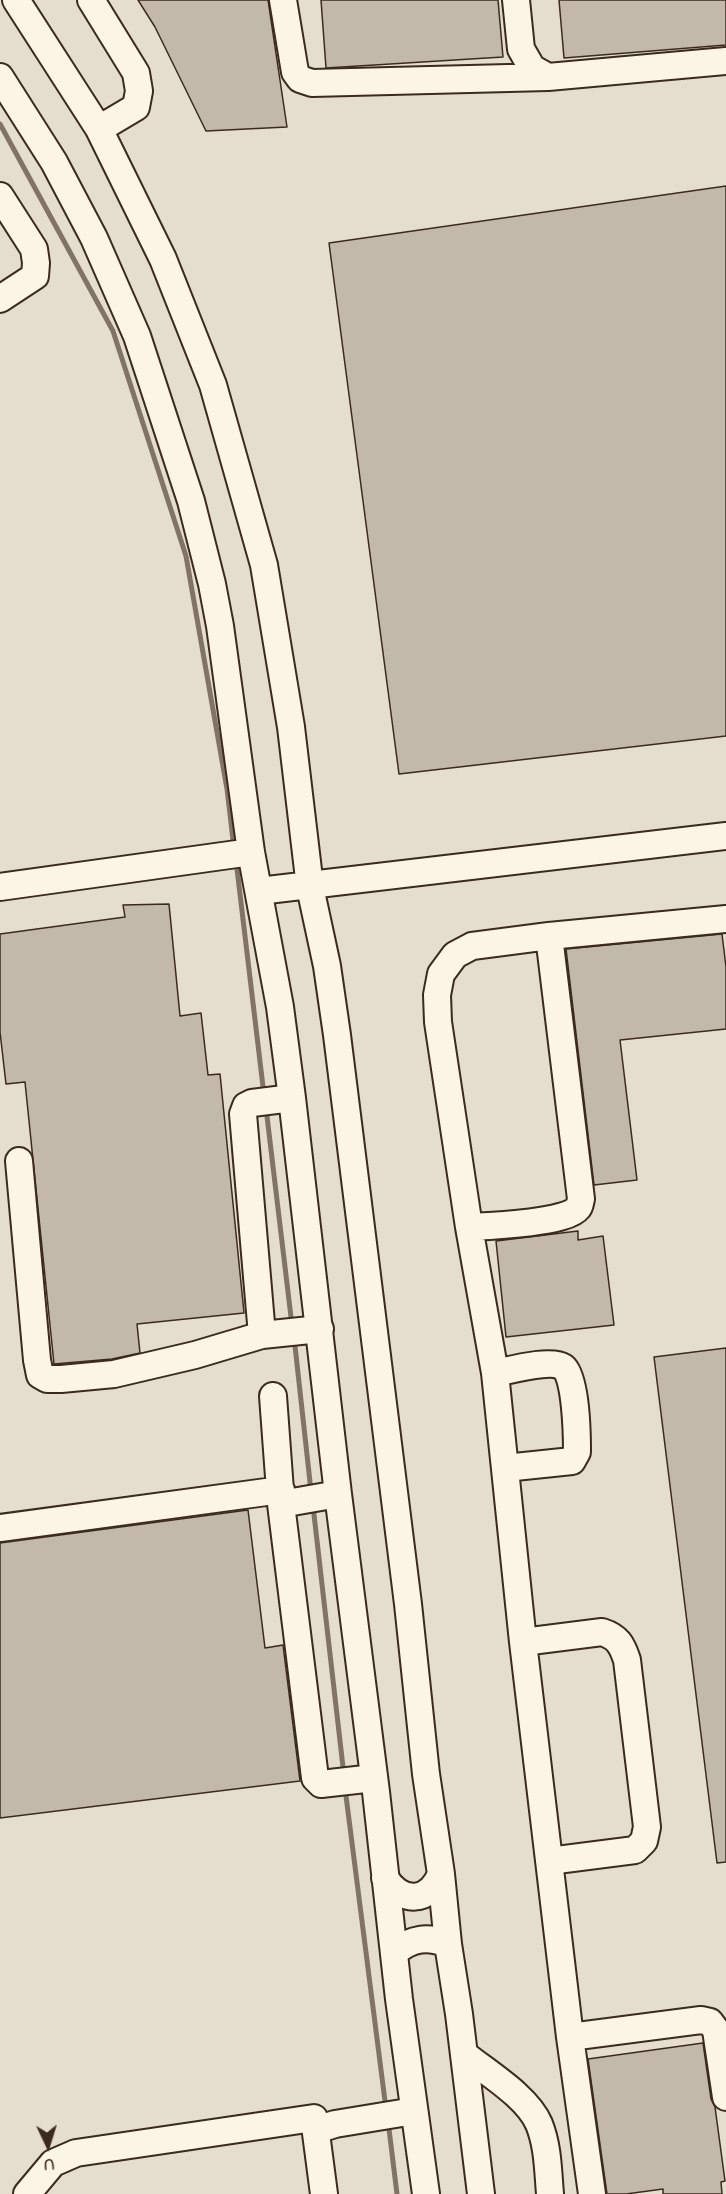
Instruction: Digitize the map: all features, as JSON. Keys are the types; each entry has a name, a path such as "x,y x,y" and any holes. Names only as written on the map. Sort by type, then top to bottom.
{"street":[{"path":"16,0 99,129 163,259 213,385 247,498 264,565 291,727 310,887 327,966 337,1035 408,1604 426,1774 482,2194"},
{"path":"92,0 136,73 139,90 136,107 99,129"},
{"path":"283,0 295,72 300,79 312,83 548,77 726,61"},
{"path":"516,0 521,49 532,68 548,77"},
{"path":"0,77 54,162 94,238 137,336 165,416 200,533 214,595 222,637 251,852 280,1007 274,1100 304,1207 320,1329 305,1497 315,1778 321,1784 374,1778"},
{"path":"0,196 34,249 36,262 35,276 0,299"},
{"path":"259,891 310,887 726,836"},
{"path":"0,887 251,852"},
{"path":"592,2194 570,2037 523,1642 495,1373 469,1227 438,1022 437,995 441,974 455,955 472,946 549,936 726,919"},
{"path":"469,1227 537,1221 570,1214 578,1209 581,1199 549,936"},
{"path":"261,1335 243,1114 246,1106 274,1100"},
{"path":"19,1161 37,1360 40,1375 47,1379 114,1374 195,1355 261,1335 320,1329"},
{"path":"495,1373 547,1364 562,1366 570,1372 572,1384 577,1452 572,1461 505,1468"},
{"path":"273,1396 305,1497 350,1579 395,1952 396,2114 426,2194"},
{"path":"0,1528 305,1497"},
{"path":"523,1642 602,1632 615,1636 622,1645 627,1660 647,1827 644,1841 635,1850 549,1861"},
{"path":"385,1878 392,1889 402,1895 415,1897 427,1893 436,1885 441,1874"},
{"path":"395,1952 404,1944 426,1938 448,1944"},
{"path":"570,2037 701,2020 710,2022 716,2030 726,2097"},
{"path":"464,2054 526,2103 539,2124 546,2155 550,2194"},
{"path":"316,2130 335,2124 396,2114"},
{"path":"27,2194 53,2163 76,2153 314,2118 324,2194"}],"shaded area":[{"path":"0,0 726,0 726,2194 0,2194"}],"building":[{"path":"138,0 268,0 287,127 206,131 155,27"},
{"path":"321,0 498,0 503,57 326,68"},
{"path":"559,0 726,0 726,45 564,58"},
{"path":"726,186 726,736 399,774 329,243"},
{"path":"169,904 180,1016 201,1013 208,1075 220,1074 244,1313 137,1324 140,1353 112,1359 54,1364 25,1082 6,1084 0,1032 0,934 125,917 123,905"},
{"path":"722,934 726,967 726,1029 620,1040 637,1180 594,1185 566,949"},
{"path":"578,1231 578,1240 603,1236 614,1325 506,1337 496,1241"},
{"path":"726,1348 726,1862 717,1863 654,1357"},
{"path":"248,1510 265,1648 283,1645 300,1781 0,1818 0,1543"},
{"path":"703,2043 725,2181 721,2182 722,2194 663,2194 663,2189 607,2194 588,2059"}],"waterway":[{"path":"0,124 113,331 186,556 227,789 233,840"},
{"path":"237,869 264,1095"},
{"path":"266,1108 291,1317"},
{"path":"295,1346 311,1491"},
{"path":"313,1506 343,1767"},
{"path":"346,1796 386,2109"},
{"path":"388,2121 397,2194"}]}
